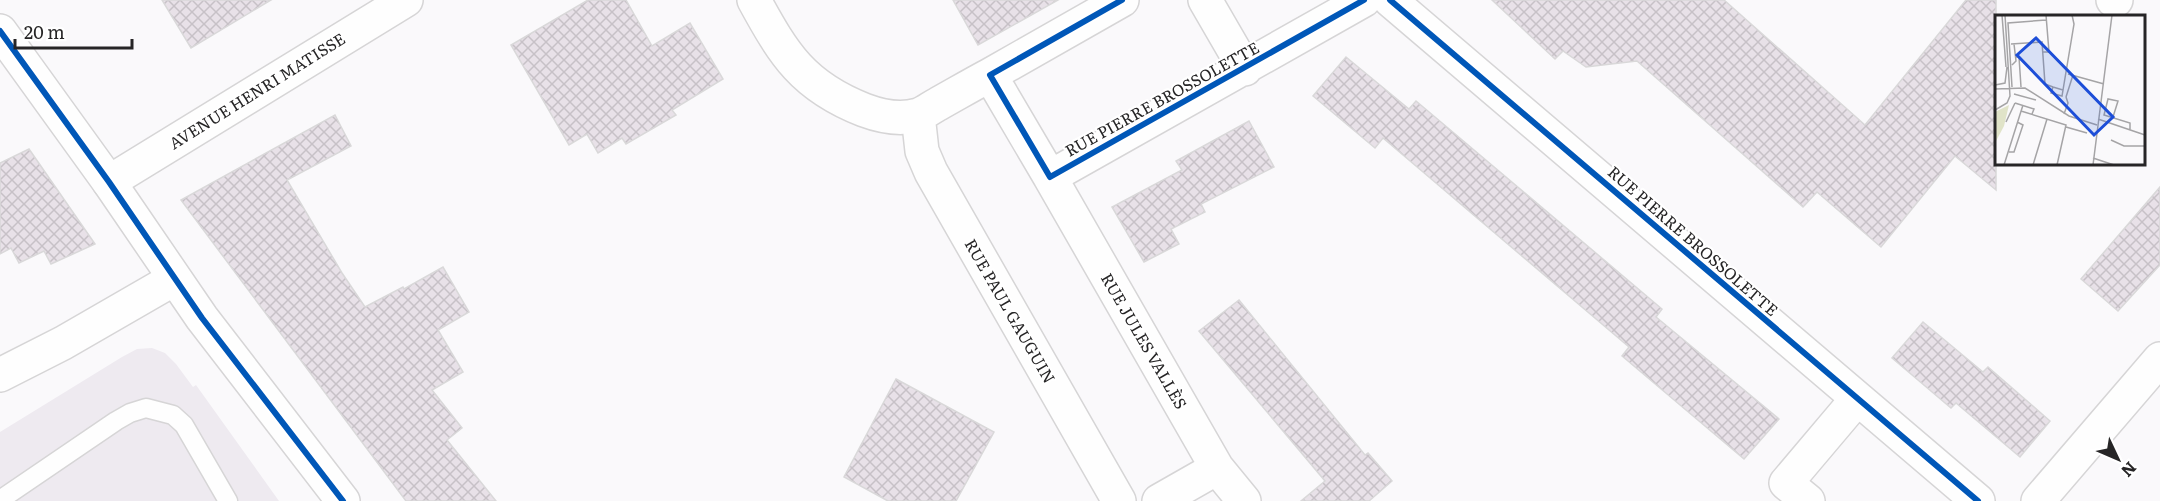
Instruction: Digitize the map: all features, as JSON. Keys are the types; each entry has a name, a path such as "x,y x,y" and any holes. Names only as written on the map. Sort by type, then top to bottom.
{"street":[{"name":"AVENUE HENRI MATISSE","path":"109,182 406,0"},
{"path":"754,0 795,66 824,91 875,114 891,117 918,115 1122,0"},
{"name":"RUE PIERRE BROSSOLETTE","path":"1205,0 1245,69"},
{"name":"RUE PIERRE BROSSOLETTE","path":"1050,177 1364,0"},
{"name":"RUE PIERRE BROSSOLETTE","path":"1390,0 1978,501"},
{"path":"0,31 109,182 174,279 343,501"},
{"path":"990,75 1050,177"},
{"name":"RUE PAUL GAUGUIN","path":"918,115 922,151 931,172 1119,501"},
{"name":"RUE JULES VALLÈS","path":"1050,177 1217,468 1244,501"},
{"path":"0,375 63,343 174,279"},
{"path":"2038,501 2160,359"},
{"path":"1808,501 1786,483 1857,399"},
{"path":"1159,501 1217,468"}],"lane":[{"path":"0,500 116,420 147,408 173,414 184,425 228,501"}],"shaded area":[{"path":"152,348 165,353 193,387 196,385 279,501 0,501 0,432 122,357 137,349"}],"building":[{"path":"162,0 271,0 191,48"},
{"path":"588,0 626,0 652,46 690,23 723,79 672,110 676,115 626,144 622,138 598,153 587,134 569,145 511,45"},
{"path":"953,0 1058,0 978,45"},
{"path":"1492,0 1724,0 1865,125 1966,0 1996,0 1996,190 1955,156 1881,247 1817,192 1803,207 1637,61 1586,67 1563,51 1555,59"},
{"path":"1346,57 1409,109 1416,101 1662,309 1656,317 1779,419 1744,459 1622,356 1629,347 1383,138 1375,148 1313,96"},
{"path":"335,115 351,146 287,180 342,273 365,307 443,267 469,312 438,330 463,372 432,390 462,428 447,440 496,501 406,501 181,200"},
{"path":"1249,121 1274,167 1201,204 1205,212 1171,229 1179,244 1144,262 1112,207 1182,170 1176,161"},
{"path":"29,149 95,244 51,264 44,251 19,263 11,248 0,254 0,163"},
{"path":"2160,187 2160,265 2118,311 2081,279"},
{"path":"1239,300 1365,455 1368,453 1392,481 1369,501 1301,501 1325,481 1199,331"},
{"path":"1923,322 1983,372 1988,367 2050,421 2020,457 1956,403 1951,408 1892,358"},
{"path":"896,379 994,432 956,501 888,501 844,477"}],"cycle path":[{"path":"1122,0 990,75 1050,177 1364,0"},
{"path":"1390,0 1978,501"},
{"path":"0,31 109,182 202,318 343,501"}]}
